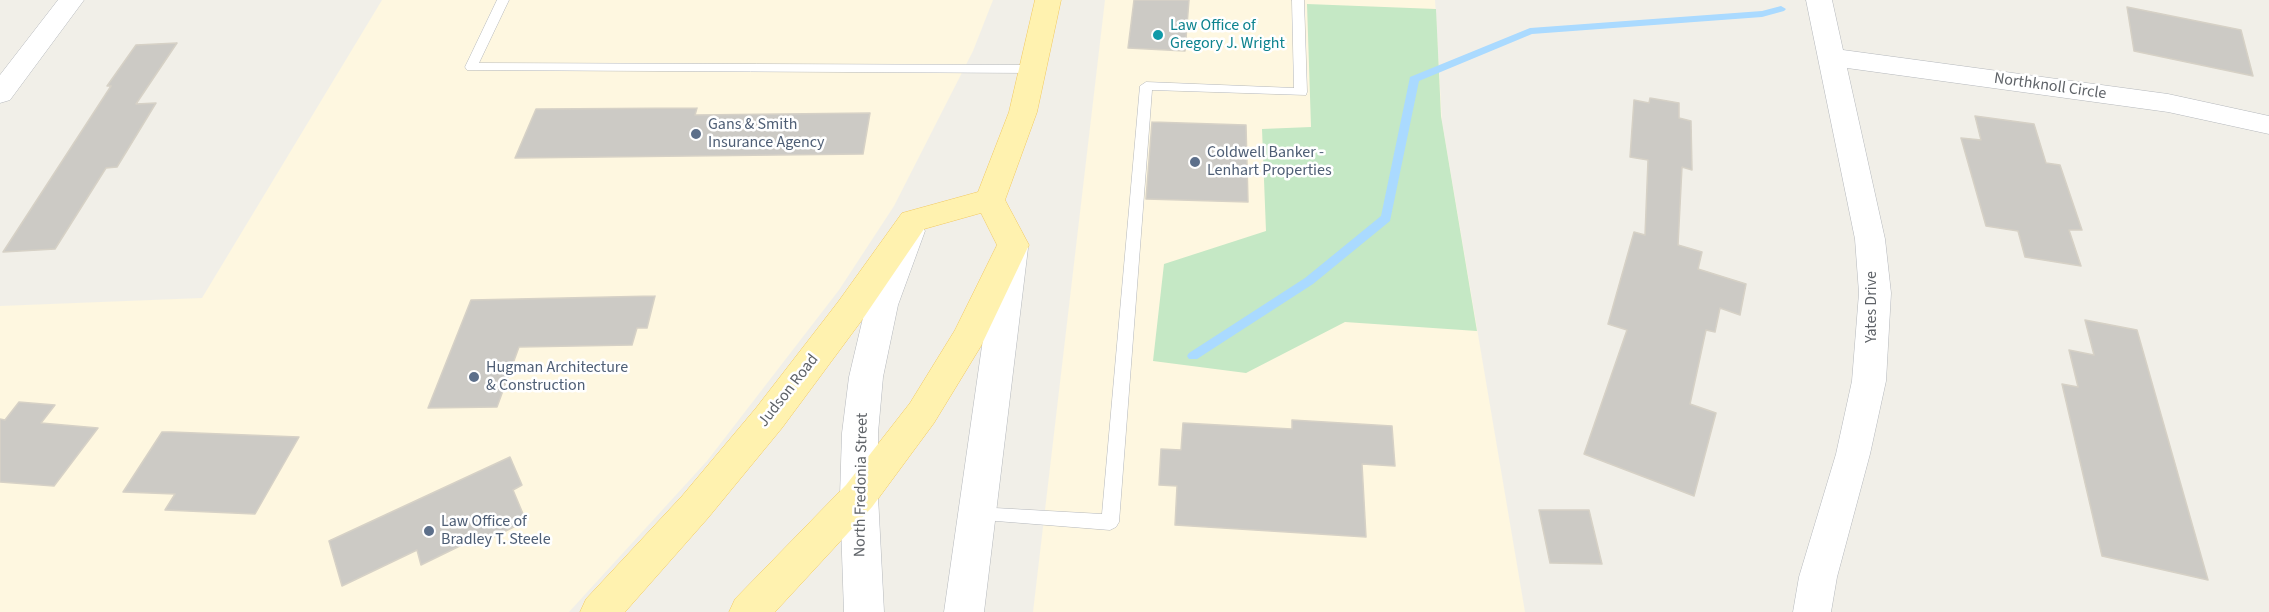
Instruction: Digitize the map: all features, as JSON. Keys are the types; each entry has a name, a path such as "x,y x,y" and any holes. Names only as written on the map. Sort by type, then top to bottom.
{"main road":[{"path":"749,612 859,496 902,442 939,386 994,288 1012,245 990,200 1023,112 1048,0"},
{"path":"913,221 990,200"},
{"name":"Judson Road","path":"600,612 695,507 769,418 850,311 913,221"}],"street":[{"path":"0,94 71,0"},
{"name":"Yates Drive","path":"1812,612 1818,577 1852,454 1869,381 1874,336 1875,293 1870,238 1819,0"},
{"name":"Northknoll Circle","path":"1830,57 2168,104 2269,125"},
{"name":"North Fredonia Street","path":"864,612 859,496 860,433 871,351 882,305 913,221"},
{"path":"964,612 1012,245"}],"lane":[{"path":"503,0 471,68 1034,69"},
{"path":"977,514 1110,522 1146,86 1301,92 1298,0"}],"shaded area":[{"path":"382,0 993,0 973,51 894,206 839,290 707,461 569,612 0,612 0,306 202,298"},
{"path":"1105,0 1435,0 1442,122 1525,612 1033,612"}],"green space":[{"path":"1307,4 1436,9 1441,116 1477,331 1345,322 1246,373 1153,361 1164,264 1266,231 1262,129 1311,127"}],"building":[{"name":"Law Office of Gregory J. Wright","path":"1134,0 1189,0 1185,51 1128,48"},
{"path":"2127,7 2241,30 2253,76 2134,51"},
{"path":"177,43 136,104 156,103 117,167 106,168 55,249 3,252 111,86 107,86 136,45"},
{"path":"1650,98 1679,103 1679,118 1691,121 1692,170 1682,167 1678,245 1702,252 1698,269 1746,284 1740,315 1720,308 1715,332 1706,330 1690,404 1716,413 1694,496 1584,454 1627,330 1608,324 1634,232 1645,235 1648,160 1630,157 1634,100 1649,103"},
{"name":"Gans & Smith Insurance Agency","path":"697,108 695,115 870,113 863,154 515,158 536,109"},
{"path":"1975,116 2034,124 2046,163 2060,165 2082,230 2069,230 2081,266 2025,257 2018,231 1986,226 1961,138 1981,140"},
{"name":"Coldwell Banker - Lenhart Properties","path":"1152,122 1246,125 1248,202 1146,199"},
{"name":"Hugman Architecture & Construction","path":"655,296 647,328 637,328 632,345 519,347 497,407 428,408 471,300"},
{"path":"2085,320 2137,330 2208,580 2102,556 2062,384 2078,387 2069,350 2094,355"},
{"path":"19,402 55,405 41,423 98,428 54,486 0,482 0,419 5,420"},
{"path":"1292,420 1392,426 1395,466 1362,464 1366,537 1175,525 1177,486 1159,485 1161,449 1181,450 1183,423 1292,429"},
{"path":"162,432 299,437 255,514 165,510 175,494 123,492"},
{"name":"Law Office of Bradley T. Steele","path":"510,457 522,485 513,490 526,521 475,546 472,540 421,565 417,550 342,586 329,541"},
{"path":"1539,510 1589,510 1602,564 1550,563"}],"waterway":[{"path":"1193,356 1309,281 1386,218 1414,79 1530,31 1762,14 1781,9"}],"place":[{"name":"Law Office of Gregory J. Wright","path":"1158,35"},
{"name":"Gans & Smith Insurance Agency","path":"696,134"},
{"name":"Coldwell Banker - Lenhart Properties","path":"1195,162"},
{"name":"Hugman Architecture & Construction","path":"474,377"},
{"name":"Law Office of Bradley T. Steele","path":"429,531"}]}
